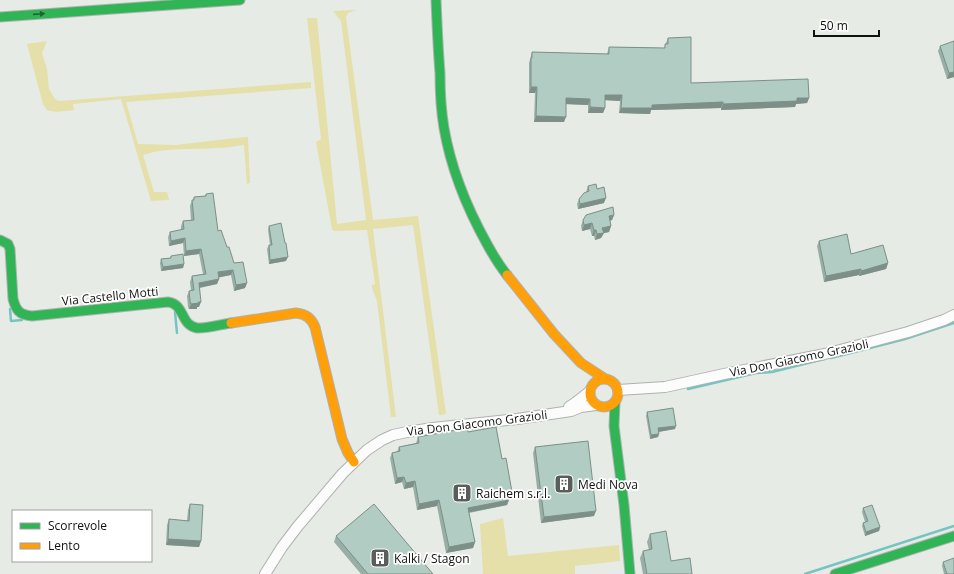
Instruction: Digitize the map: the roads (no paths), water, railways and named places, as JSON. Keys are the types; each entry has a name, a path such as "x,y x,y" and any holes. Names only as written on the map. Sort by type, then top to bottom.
{"main road":[{"path":"0,17 240,0"},
{"path":"436,0 441,102 444,127 451,159 475,222 500,266 519,292 554,334 581,363 604,378 609,379 616,385 618,390 618,396 615,402 614,426 624,505 630,574"},
{"name":"Via Castello Motti","path":"0,240 8,244 10,249 13,301 16,310 24,315 32,316 172,302 176,305 187,324 194,328 296,313 309,316 315,327 342,439 354,462"},
{"path":"581,363 588,384 590,397 593,402 608,415 614,426"},
{"path":"588,384 604,378"},
{"path":"598,406 609,406 615,402"},
{"path":"836,574 954,536"}],"street":[{"name":"Via Don Giacomo Grazioli","path":"618,390 665,388 724,374 825,354 908,332 944,320 954,315"},
{"name":"Via Don Giacomo Grazioli","path":"561,412 575,403 588,384"},
{"name":"Via Don Giacomo Grazioli","path":"265,574 282,547 298,526 354,462 367,450 382,440 393,435 407,432 517,419 571,411 581,407 598,406"}],"waterway":[{"path":"10,309 11,321 22,320"},
{"path":"175,312 177,333"},
{"path":"831,358 905,339 954,323"},
{"path":"688,389 756,373 772,372 824,359"},
{"path":"805,574 954,526"}],"place":[{"name":"Medi Nova","path":"564,484"},
{"name":"Raichem s.r.l.","path":"462,493"},
{"name":"Kalki / Stagon","path":"380,558"}]}
